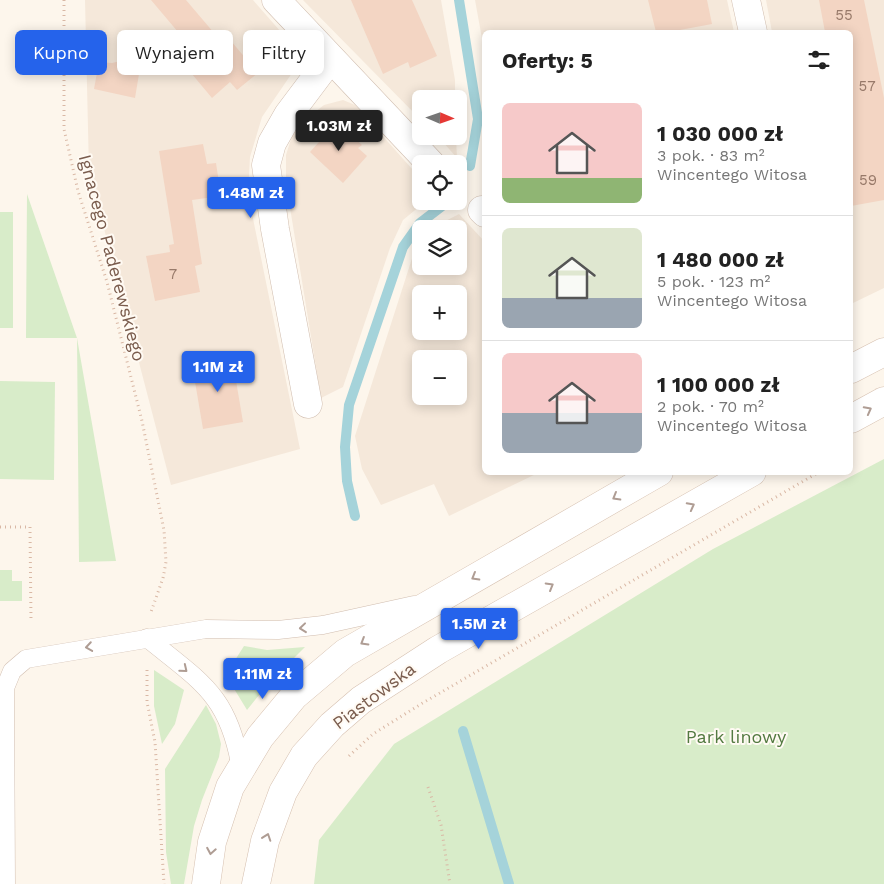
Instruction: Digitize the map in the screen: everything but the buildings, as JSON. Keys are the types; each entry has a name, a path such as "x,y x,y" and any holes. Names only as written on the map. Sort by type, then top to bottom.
{"main road":[{"path":"276,0 422,155"},
{"path":"746,0 752,30"},
{"path":"308,404 275,229 266,165 272,142 288,115 330,59"},
{"path":"853,368 884,352"},
{"path":"853,418 884,401"},
{"path":"206,884 212,842 230,788 260,737 294,696 344,653 654,475"},
{"name":"Piastowska","path":"256,884 265,841 283,792 304,756 332,724 361,700 438,650 747,475"}],"lane":[{"path":"6,884 5,688 12,671 26,659 206,629 278,630 323,625 436,599"},
{"path":"147,638 206,686 217,700 229,720 236,739 241,769"}],"path":[{"name":"Ignacego Paderewskiego","path":"64,0 64,129 78,191 93,234 142,420 164,530 166,562 163,578 150,615 147,638 147,702 155,742 164,884"},
{"path":"346,759 373,734 422,704 814,475"},
{"path":"0,527 30,527 31,622"},
{"path":"428,788 441,825 450,884"}],"shaded area":[{"path":"85,0 253,0 279,30 243,30 243,75 291,75 262,117 250,157 248,194 300,449 171,485 89,171 87,75 107,75 107,30 86,30"},
{"path":"303,0 441,0 455,80 455,90 412,90 412,111"},
{"path":"475,0 727,0 734,30 482,30 482,38"},
{"path":"766,0 884,0 884,288 853,303 853,30 772,30"},
{"path":"343,100 355,105 412,169 412,210 415,210 403,220 390,248 343,387 321,398 286,183 286,155 292,136 310,116 324,105"},
{"path":"446,145 456,145 457,155 454,155"},
{"path":"459,214 465,220 447,220"},
{"path":"467,223 482,239 482,475 534,475 449,516 434,484 381,505 362,469 355,436 412,258 412,275 467,275"}],"green space":[{"path":"27,194 77,338 26,338"},
{"path":"0,212 13,212 13,328 0,328"},
{"path":"77,338 116,561 79,562"},
{"path":"0,381 55,382 54,480 0,479"},
{"name":"Park linowy","path":"884,459 884,884 314,884 319,840 394,744 713,549"},
{"path":"0,570 12,570 12,581 22,581 22,601 0,601"},
{"path":"244,646 267,650 305,647 268,684 247,710 233,687 223,679"},
{"path":"154,670 184,690 175,724 162,744 154,706"},
{"path":"206,705 216,724 221,744 219,757 194,826 184,884 171,884 166,852 165,769"}],"waterway":[{"path":"459,0 478,119 470,166"},
{"path":"355,516 347,481 345,447 349,405 403,247 420,223 437,210"},
{"path":"463,731 509,884"}]}
